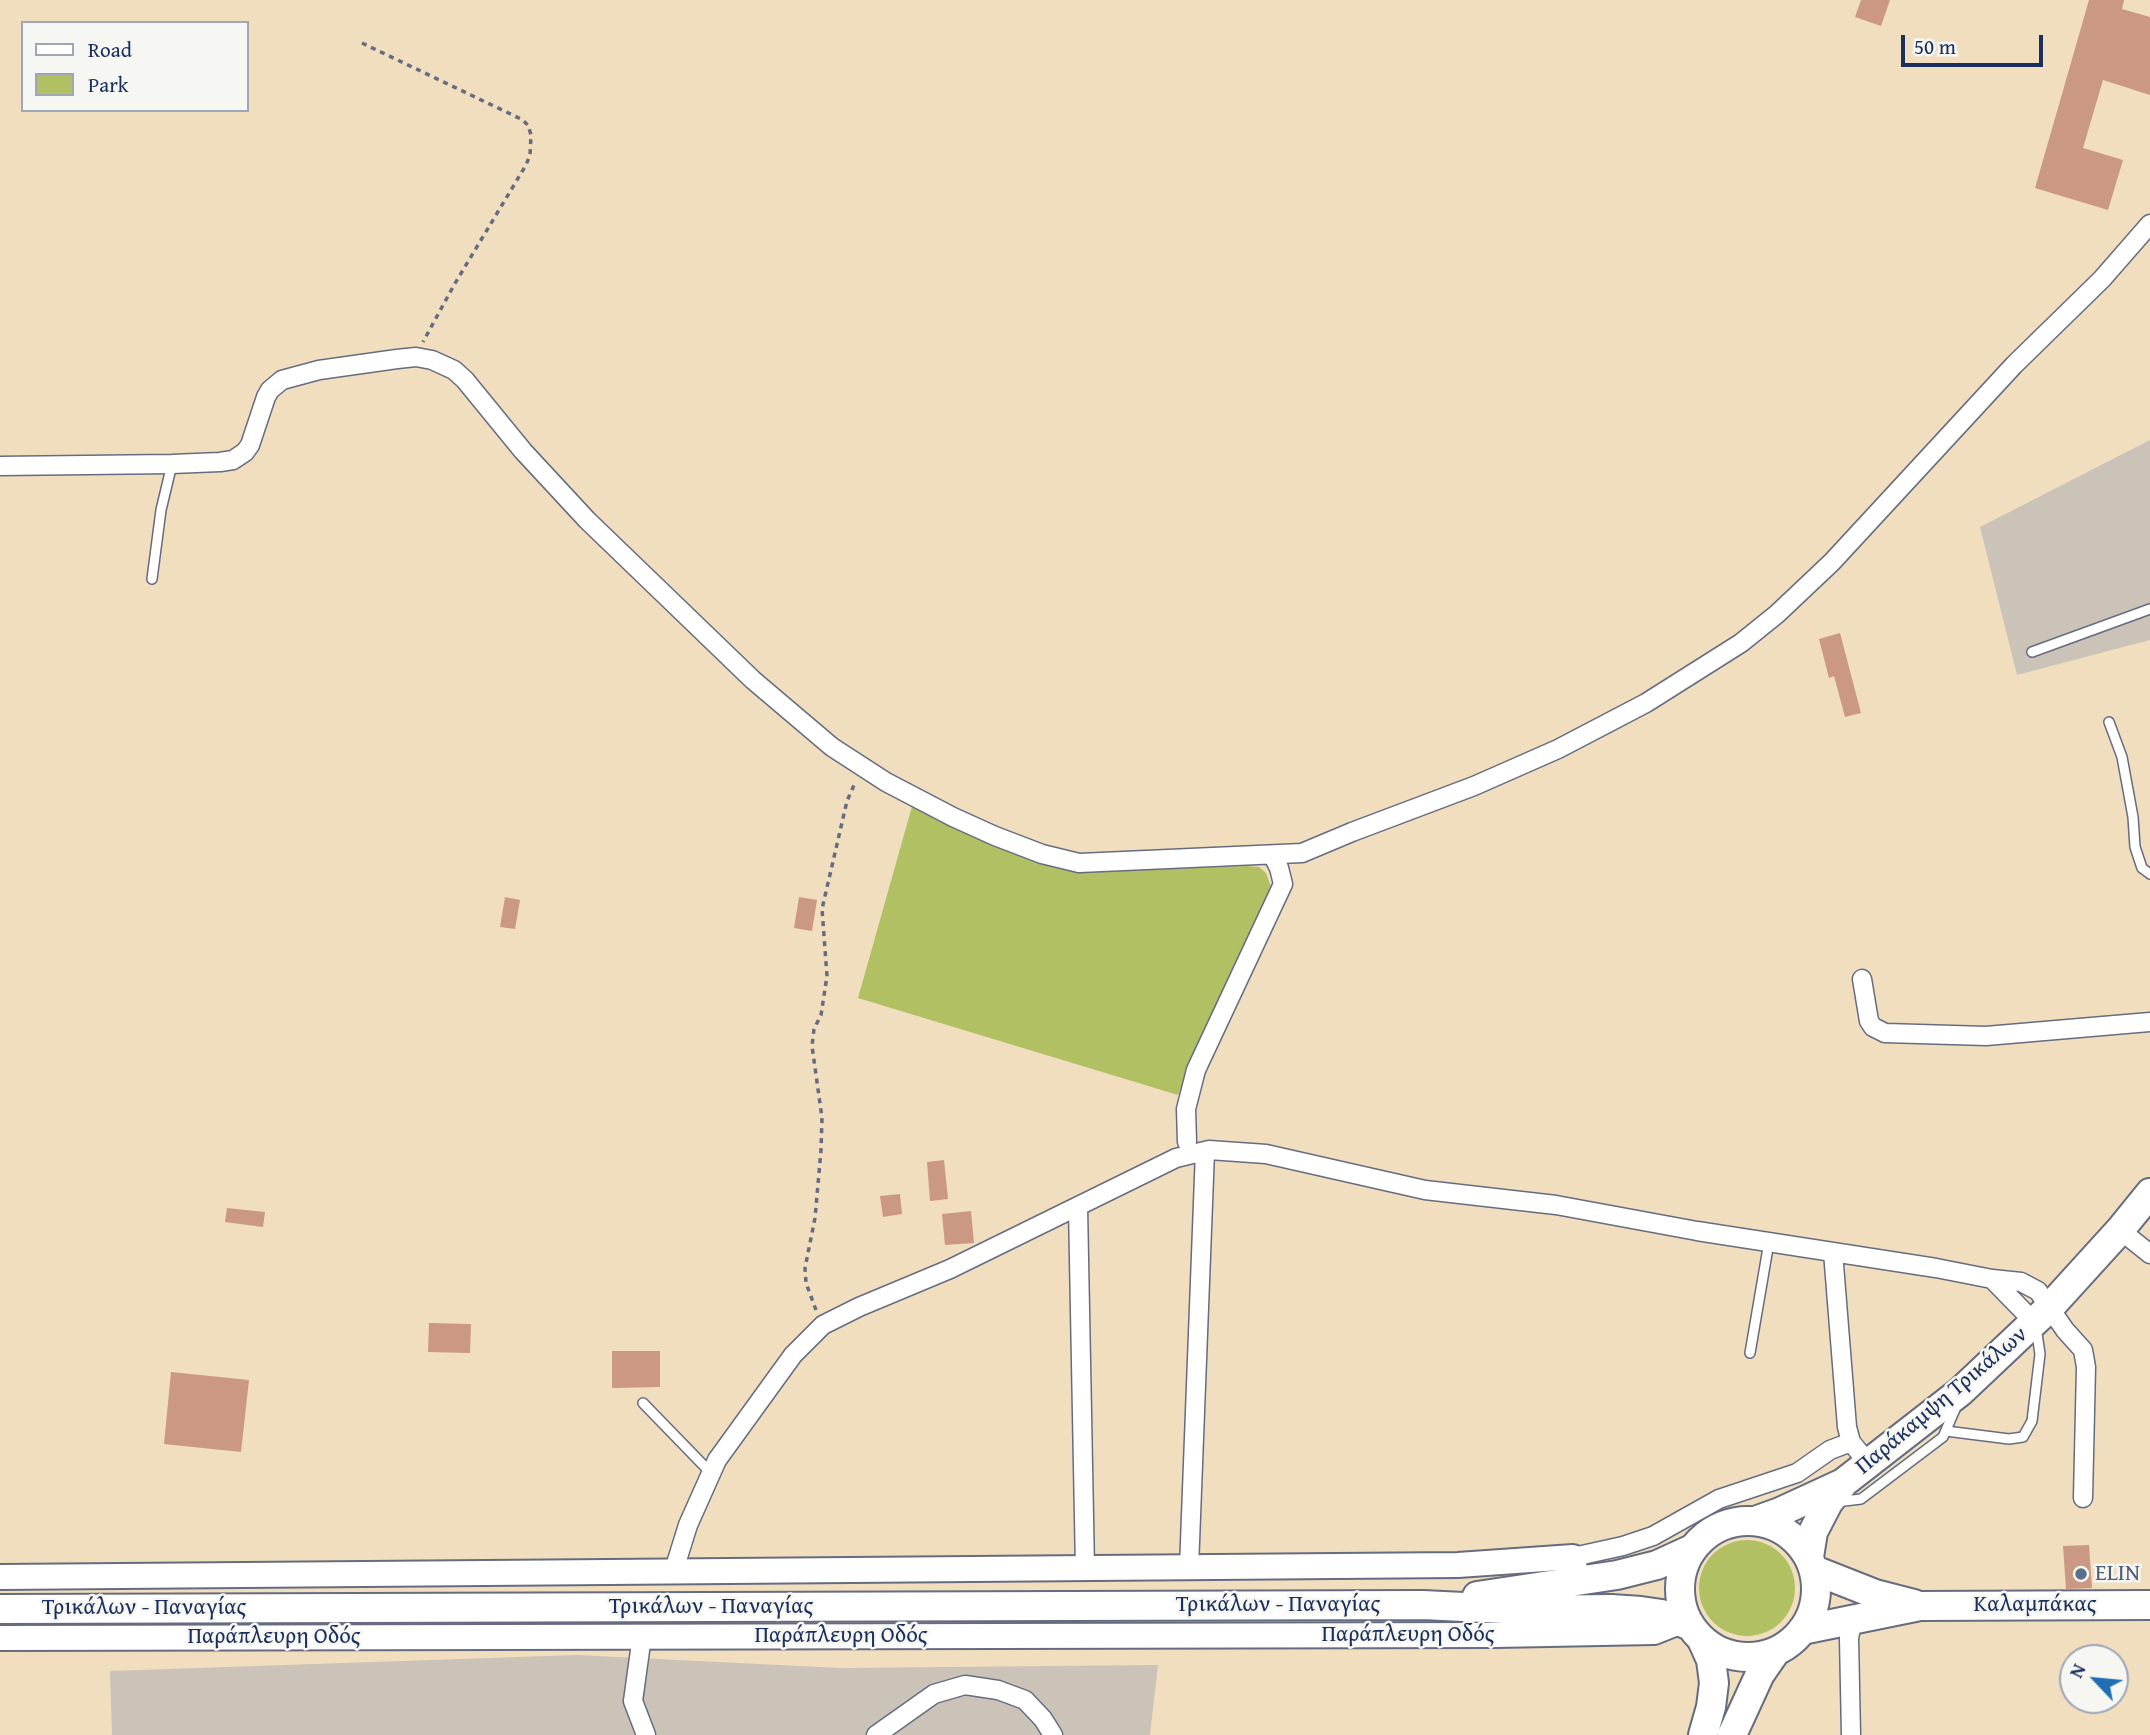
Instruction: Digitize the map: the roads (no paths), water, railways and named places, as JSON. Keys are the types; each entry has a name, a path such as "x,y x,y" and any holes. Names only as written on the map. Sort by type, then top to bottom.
{"main road":[{"name":"Παράκαμψη Τρικάλων","path":"1812,1563 1813,1532 1860,1453 1960,1392 2043,1315 2150,1193"},
{"path":"1755,1521 1835,1493"},
{"path":"1690,1629 1718,1651 1737,1657 1757,1657 1776,1651 1791,1642 1811,1615 1815,1598 1812,1563 1790,1535 1773,1525 1755,1521 1737,1521 1719,1526 1704,1536 1692,1549 1682,1568 1679,1587 1681,1608 1690,1629 1711,1660 1714,1682 1711,1707 1703,1735"},
{"name":"Τρικάλων - Παναγίας","path":"1423,1605 1575,1570 1617,1576 1657,1565 1692,1549"},
{"name":"Καλαμπάκας","path":"1812,1563 1864,1590 1920,1606"},
{"name":"Τρικάλων - Παναγίας","path":"0,1609 1423,1605 1524,1610 1641,1611 1662,1614 1690,1629"},
{"name":"Καλαμπάκας","path":"1802,1630 1920,1606 2150,1605"},
{"path":"1732,1735 1760,1674 1776,1651"}],"street":[{"path":"0,466 220,463 241,455 250,445 270,390 289,377 319,370 416,357 432,359 454,370 523,452 596,529 781,706 863,768 953,817 1025,849 1060,860 1091,864 1302,853 1474,786 1558,749 1646,703 1741,643 1777,614 1840,553 2014,365 2102,279 2150,225"},
{"path":"1187,1142 1186,1110 1196,1070 1283,884 1302,853"},
{"path":"1273,856 1283,884"},
{"path":"1862,979 1869,1021 1873,1027 1885,1033 1986,1036 2150,1022"},
{"path":"1189,1568 1205,1151"},
{"path":"674,1570 688,1525 710,1472 778,1374 805,1341 823,1325 950,1269 1176,1158 1205,1151 1266,1154 1426,1190 1556,1205 1992,1279 2065,1330 2083,1350 2083,1498"},
{"path":"1078,1207 1085,1569"},
{"path":"2120,1230 2150,1254"},
{"path":"0,1577 1458,1565 1575,1570 1623,1546 1653,1536 1719,1499 1797,1473 1830,1450 1860,1453 1844,1408 1833,1252"},
{"path":"1851,1735 1849,1638 1853,1619"},
{"name":"Παράπλευρη Οδός","path":"0,1638 1496,1635 1690,1629"},
{"path":"642,1636 633,1701 646,1735"},
{"path":"876,1735 933,1694 965,1685 998,1690 1025,1700 1043,1719 1053,1735"}],"lane":[{"path":"152,579 161,510 172,464"},
{"path":"2032,652 2150,609"},
{"path":"2109,722 2122,757 2133,817 2135,847 2142,868 2150,874"},
{"path":"1750,1353 1769,1242"},
{"path":"1946,1431 2009,1439 2023,1437 2032,1421 2043,1315"},
{"path":"1835,1493 1861,1499 1943,1437 1960,1392"},
{"path":"643,1403 710,1472"}],"place":[{"name":"ELIN","path":"2081,1574"}]}
